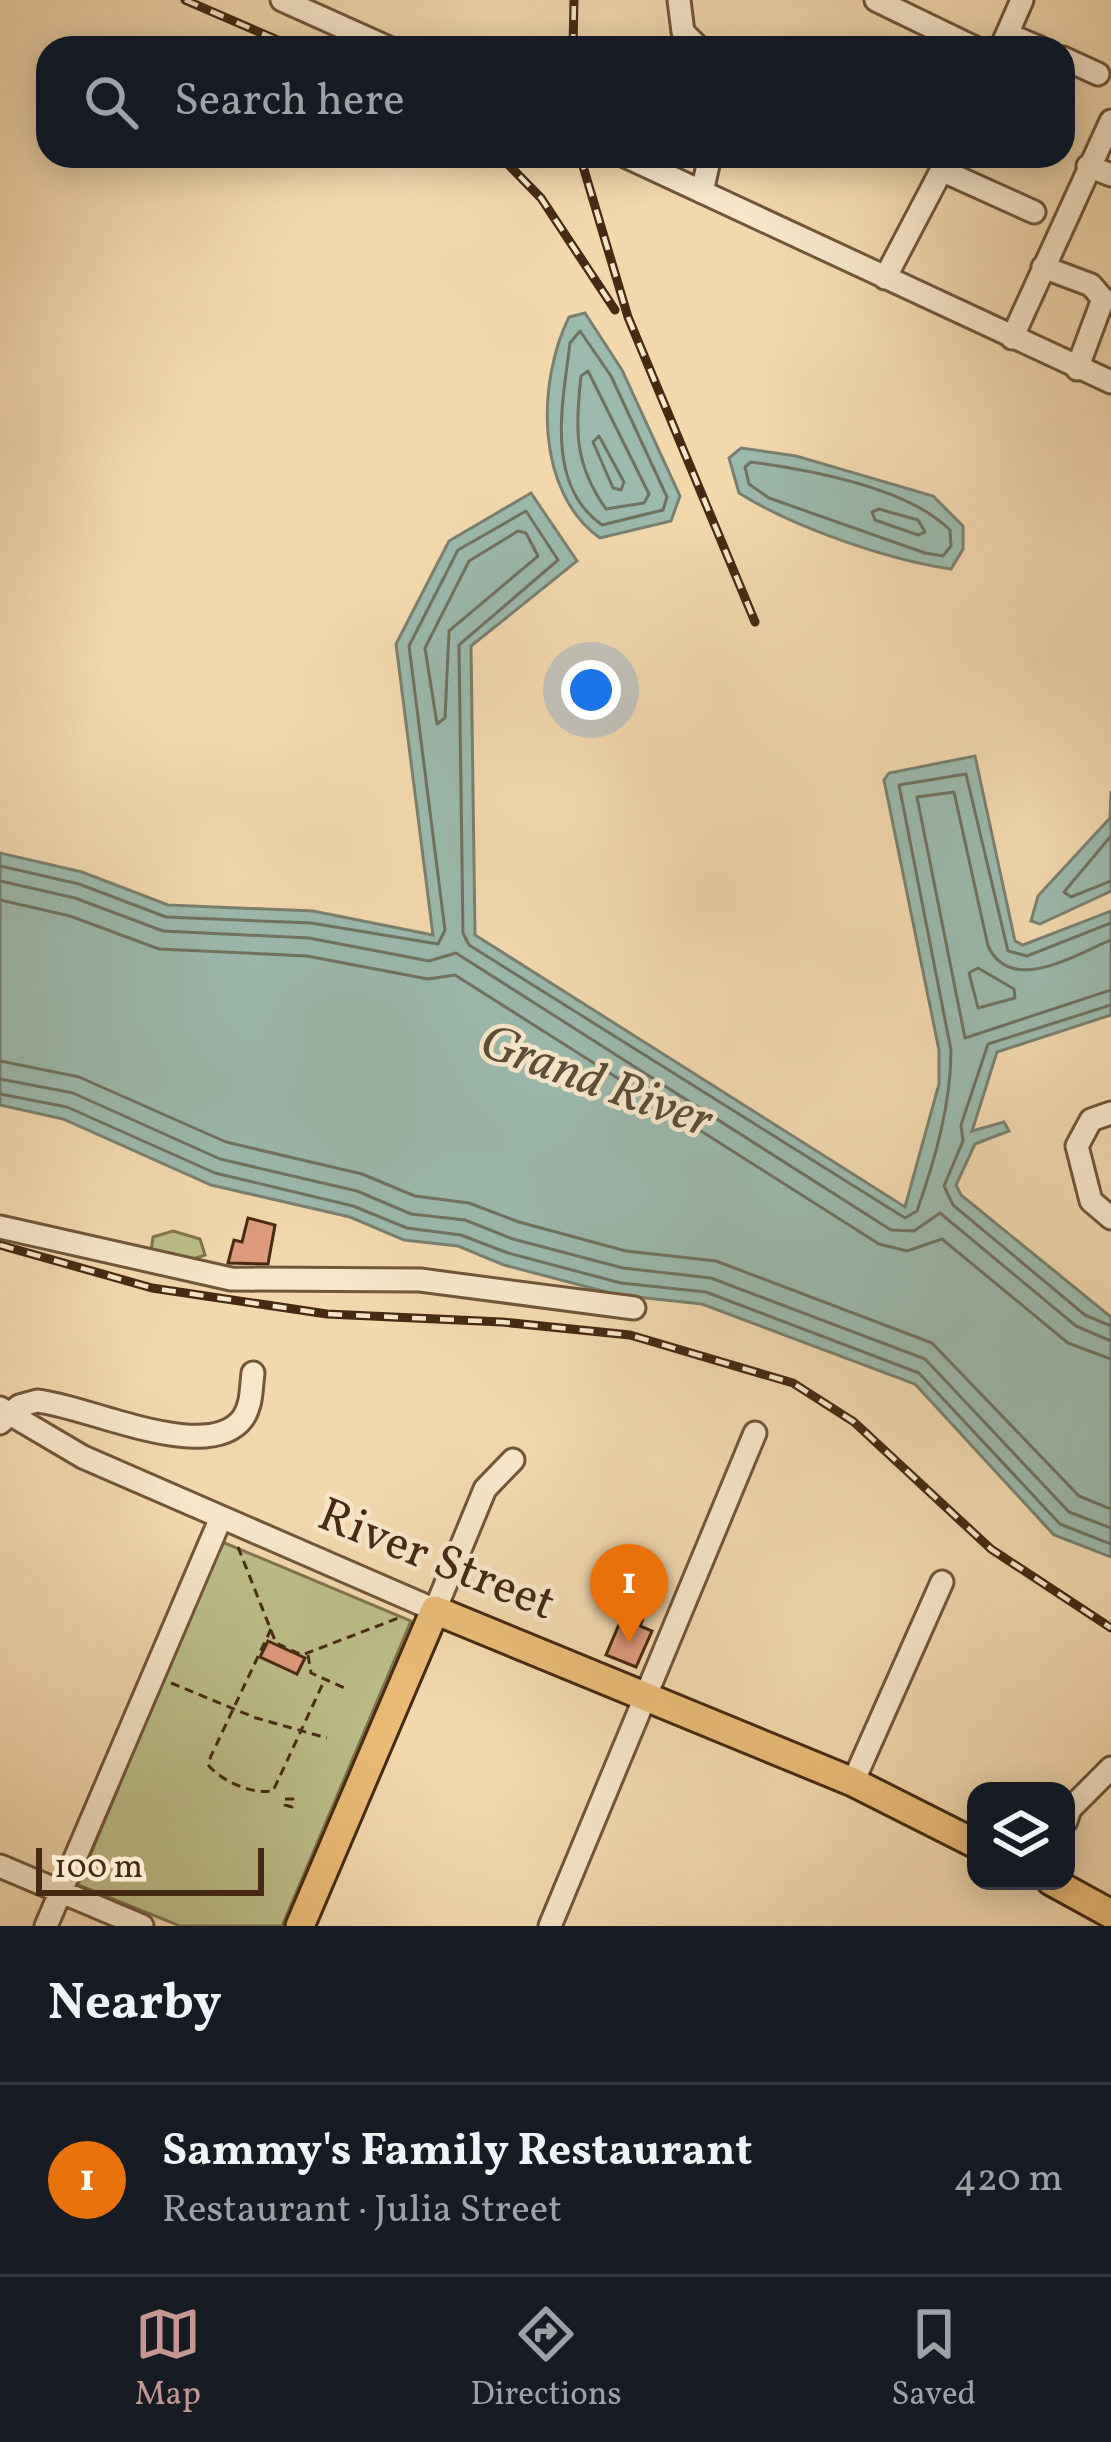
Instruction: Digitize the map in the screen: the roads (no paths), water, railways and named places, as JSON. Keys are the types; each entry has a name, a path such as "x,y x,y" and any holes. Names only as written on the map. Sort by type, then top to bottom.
{"main road":[{"name":"River Street","path":"435,1610 854,1782 967,1839"},
{"path":"300,1926 435,1610"},
{"path":"1067,1890 1109,1913"}],"street":[{"path":"282,0 362,36"},
{"path":"679,0 687,36"},
{"path":"876,0 950,36"},
{"path":"1007,36 1022,0"},
{"path":"1075,63 1098,74"},
{"path":"1012,338 1111,121"},
{"path":"1088,166 1111,175"},
{"path":"651,168 1111,382"},
{"path":"702,192 707,168"},
{"path":"885,278 942,168"},
{"path":"954,168 1034,212"},
{"path":"1042,267 1091,286 1102,299 1077,369"},
{"path":"1111,1113 1091,1120 1077,1146 1091,1201 1111,1218"},
{"path":"0,1227 231,1280 420,1280 634,1307"},
{"path":"3,1415 25,1403 51,1402 121,1423 206,1436 241,1420 253,1372"},
{"name":"River Street","path":"3,1415 220,1520 435,1610"},
{"path":"550,1926 754,1433"},
{"path":"435,1610 485,1489 513,1460"},
{"path":"46,1926 220,1520"},
{"path":"854,1782 942,1582"},
{"path":"1075,1804 1111,1768"},
{"path":"0,1866 142,1926"}],"water":[{"path":"585,313 622,370 680,496 671,521 600,538 563,493 548,435 551,372 558,343 569,317"},
{"path":"741,448 796,456 933,496 963,526 963,549 951,569 926,565 870,550 786,518 739,493 729,458"},
{"name":"Grand River","path":"531,493 577,561 471,646 475,935 905,1207 939,1084 939,1050 884,780 889,773 975,756 1015,941 1023,945 1111,911 1111,1015 997,1052 972,1131 1004,1122 1009,1131 975,1144 956,1185 961,1195 1111,1317 1111,1557 1054,1535 915,1384 702,1304 618,1295 504,1265 458,1246 404,1240 350,1217 211,1185 63,1119 0,1105 0,853 82,872 168,905 313,911 433,935 396,644 449,541"},
{"path":"1111,791 1111,891 1040,924 1031,921 1038,896 1110,818"}],"railway":[{"path":"185,0 268,36"},
{"path":"573,36 574,0"},
{"path":"512,168 541,198 615,310"},
{"path":"584,168 628,317 755,622"},
{"path":"0,1245 152,1288 327,1314 502,1322 630,1335 793,1383 854,1422 991,1549 1111,1628"}],"place":[{"name":"Sammy's Family Restaurant","path":"629,1643"}]}
